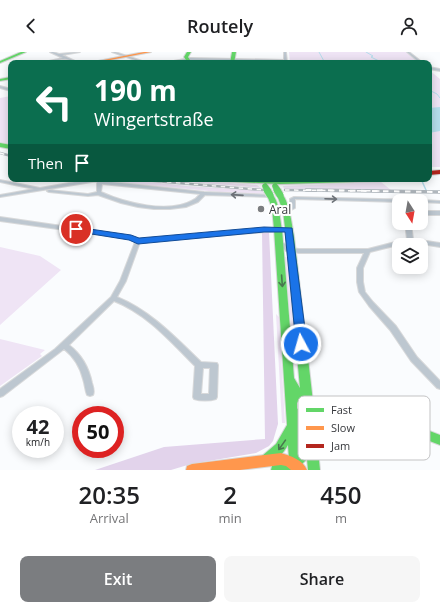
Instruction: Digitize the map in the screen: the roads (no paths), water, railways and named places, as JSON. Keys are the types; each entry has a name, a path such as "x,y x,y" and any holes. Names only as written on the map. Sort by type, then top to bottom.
{"main road":[{"path":"0,62 24,52"},
{"path":"105,60 149,52"},
{"path":"268,182 280,195 286,211 307,396"},
{"path":"268,182 278,229 293,425 298,468"},
{"path":"278,229 289,229"},
{"path":"290,378 299,396"},
{"path":"265,460 280,448 298,416"},
{"path":"430,436 440,440"},
{"path":"192,470 265,460 284,460 298,468"},
{"path":"313,460 314,470"},
{"path":"277,470 298,468"}],"street":[{"path":"51,52 71,60"},
{"path":"60,55 79,52"},
{"path":"113,52 138,60"},
{"path":"408,52 418,60"},
{"path":"174,60 187,56 260,60"},
{"path":"57,60 67,58"},
{"path":"0,181 39,189"},
{"path":"0,196 86,182"},
{"path":"99,182 99,193"},
{"path":"115,182 204,193 270,195"},
{"path":"48,190 88,195 99,193 121,203 136,206 163,208 193,202 200,198 204,193"},
{"path":"286,211 292,208 292,199 295,198 392,201"},
{"path":"428,201 440,202"},
{"path":"433,201 440,206"},
{"path":"428,213 440,212"},
{"path":"0,219 131,238 138,241 278,229"},
{"path":"0,394 65,346 113,298 123,281 138,241"},
{"path":"279,242 284,248 291,251 368,251 392,245"},
{"path":"428,243 440,245"},
{"path":"368,251 360,268 362,292 393,328 414,359 440,386"},
{"path":"113,298 122,301 141,312 199,365"},
{"path":"65,346 78,357 86,374 90,393"}],"water":[{"path":"440,107 440,131 432,132 432,108"}],"waterway":[{"path":"319,52 323,60"},
{"path":"366,52 377,60"},
{"path":"432,92 437,94 440,98"},
{"path":"422,182 426,190"}],"railway":[{"path":"0,153 8,155"},
{"path":"167,182 263,190"},
{"path":"285,190 351,191"},
{"path":"306,190 351,191"},
{"path":"351,191 383,191"},
{"path":"351,191 440,192"}],"place":[{"name":"Aral","path":"261,209"}]}
